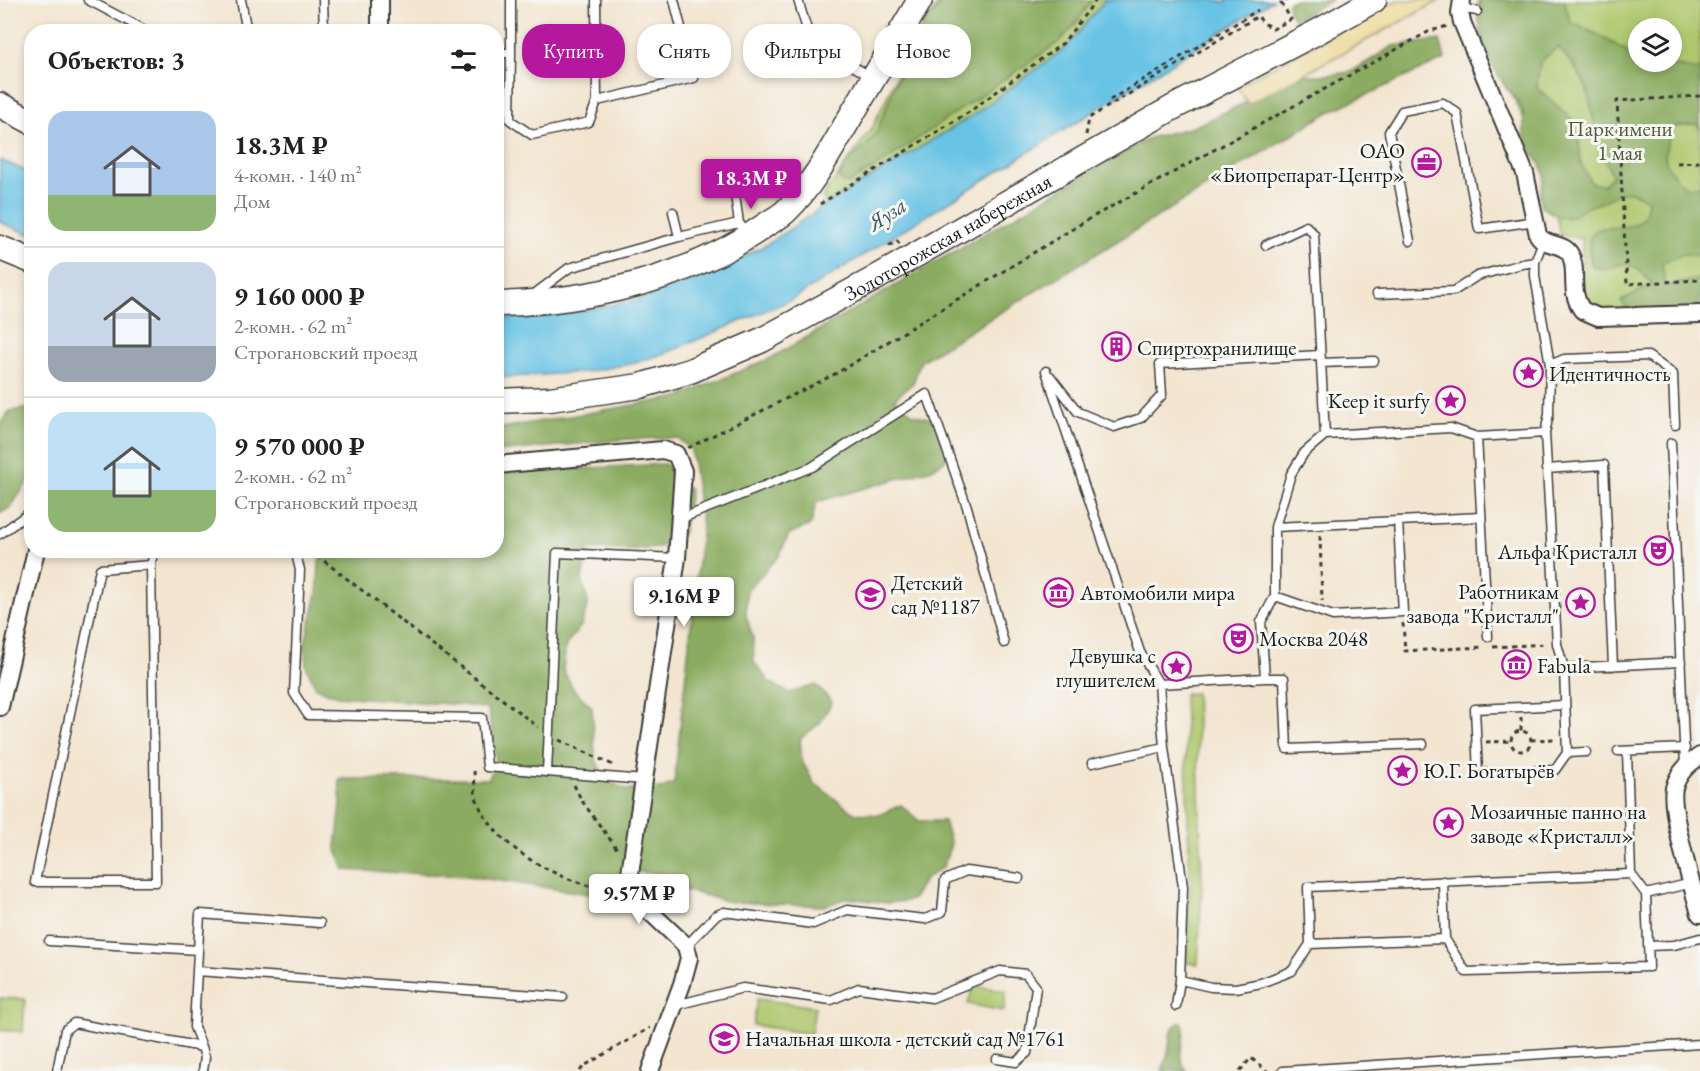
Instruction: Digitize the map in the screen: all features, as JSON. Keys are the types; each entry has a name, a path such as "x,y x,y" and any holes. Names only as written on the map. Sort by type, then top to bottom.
{"main road":[{"path":"504,304 600,293 647,280 703,260 744,230 785,211 807,186 864,72 920,0"},
{"name":"Золоторожская набережная","path":"504,401 550,399 640,386 690,371 762,340 874,279 1172,108 1350,10 1374,0"},
{"path":"0,105 24,118"},
{"path":"0,248 24,258"}],"street":[{"path":"380,0 380,24"},
{"path":"1462,10 1525,172 1538,235 1543,241 1569,252 1572,260 1574,294 1582,310 1598,317 1700,314"},
{"path":"504,464 663,450 676,454 683,471 677,558 628,887 633,896 686,946 689,958 673,1011 650,1071"},
{"path":"0,707 34,558"},
{"path":"1700,756 1685,767 1674,787 1673,798 1676,820 1700,914"}],"lane":[{"path":"88,0 134,24"},
{"path":"240,0 245,24"},
{"path":"323,0 324,24"},
{"path":"511,0 510,120 532,135 589,122 597,100 596,0"},
{"path":"597,100 694,78 674,0"},
{"path":"798,0 808,36 842,60 864,72"},
{"path":"1462,10 1477,11"},
{"path":"504,52 511,52"},
{"path":"1410,242 1389,132 1402,111 1443,103 1457,112 1479,229 1536,221"},
{"path":"524,303 569,268 679,237 744,230 735,195"},
{"path":"673,212 679,237"},
{"path":"1266,245 1306,226 1314,234 1325,435"},
{"path":"1543,241 1535,262 1535,276 1550,365 1549,414 1545,433 1546,469 1557,644 1564,668 1568,753 1555,770 1478,773 1472,743 1475,709 1565,705"},
{"path":"1377,294 1454,291 1477,276 1535,262"},
{"path":"1550,365 1564,359 1648,356 1672,374 1675,425"},
{"path":"1176,1006 1180,980 1183,887 1164,747 1159,684 1140,652 1046,370 1078,412 1114,428 1141,418 1162,395 1160,364 1321,359 1374,361"},
{"path":"680,520 812,467 927,394 967,507 1004,643"},
{"path":"1264,678 1261,622 1275,596 1275,527 1291,474 1304,453 1325,435 1451,428 1477,437 1545,433"},
{"path":"1477,437 1488,637"},
{"path":"1671,443 1685,767"},
{"path":"1546,469 1604,465 1613,666"},
{"path":"0,534 24,517"},
{"path":"1275,527 1481,517"},
{"path":"1275,596 1333,616 1403,612 1398,521"},
{"path":"547,772 557,553 677,558"},
{"path":"151,565 100,569 35,882 156,882 151,565 153,558"},
{"path":"297,558 300,570 294,693 308,715 482,718 487,767 644,780"},
{"path":"1564,668 1681,662"},
{"path":"1159,684 1284,678 1287,749 1423,744"},
{"path":"1092,763 1164,747"},
{"path":"1443,881 1445,939 1466,972 1648,967 1646,894 1631,874 1622,751 1684,748"},
{"path":"1568,753 1586,752"},
{"path":"686,946 715,916 724,912 813,924 848,910 925,919 942,912 945,880 966,871 1019,878"},
{"path":"1180,980 1211,987 1236,988 1261,983 1292,971 1310,944 1308,886 1631,874"},
{"path":"1646,894 1692,883"},
{"path":"202,1071 205,1057 194,1027 200,914 320,923"},
{"path":"1648,946 1674,945 1700,938"},
{"path":"1310,944 1445,939"},
{"path":"49,941 198,950"},
{"path":"197,971 564,997"},
{"path":"673,1011 743,988 831,1000 859,988 932,998 1000,971 1026,974 1036,987 1027,1053 1016,1062 997,1059"},
{"path":"57,1071 65,1030 75,1023 202,1047"},
{"path":"1283,1071 1370,1068 1700,1044"}],"path":[{"path":"1086,135 1089,118 1258,16 1262,22 1273,29 1291,19 1281,3 1287,0"},
{"path":"1110,100 1257,10"},
{"path":"676,454 837,374 1087,220 1428,32 1462,10"},
{"path":"1700,96 1617,101 1627,284 1700,280"},
{"path":"1677,163 1700,162"},
{"path":"1320,525 1322,612"},
{"path":"320,558 549,735 644,780"},
{"path":"1403,612 1405,651 1557,644"},
{"path":"1521,731 1528,733 1531,740 1529,747 1522,750 1515,748 1512,741 1514,734 1521,731"},
{"path":"1531,740 1567,738"},
{"path":"1472,743 1512,741"},
{"path":"474,771 478,802 498,834 517,853 591,888 633,896"},
{"path":"569,774 582,801 631,867"},
{"path":"580,1071 584,1066 673,1011"},
{"path":"1240,1071 1251,1058 1267,1071"}],"green space":[{"path":"941,0 1105,0 1067,47 972,116 827,204 822,197 872,128 896,78 971,78 971,24 924,24"},
{"path":"944,0 1092,0 1074,26 1059,42 879,165 849,183 843,183 839,178 845,164 868,144 877,131 898,78 971,78 971,24 925,24"},
{"path":"1291,0 1331,0 1295,20 1289,11 1288,3"},
{"name":"Парк имени 1 мая","path":"1478,0 1700,0 1700,307 1600,310 1587,304 1582,292 1582,239 1560,235 1546,167 1478,18"},
{"name":"Парк имени 1 мая","path":"1481,0 1564,0 1571,23 1597,34 1628,52 1628,72 1682,72 1682,67 1700,70 1700,129 1697,124 1674,127 1665,153 1671,172 1685,187 1700,185 1700,256 1683,254 1662,263 1665,286 1700,279 1700,316 1639,323 1621,301 1653,284 1637,269 1629,265 1620,264 1607,269 1592,266 1589,242 1593,233 1609,227 1638,223 1645,215 1648,201 1632,192 1622,192 1569,217 1559,216 1541,207 1540,193 1544,174 1525,139 1522,108 1499,77 1484,45 1479,21","holes":["1558,47 1574,66 1586,86 1602,156 1613,176 1603,185 1592,184 1581,164 1579,141 1572,119 1537,88 1540,62"]},
{"path":"1440,40 1445,59 1329,112 921,361 913,383 894,399 913,414 936,420 946,460 932,469 816,502 811,525 789,534 779,556 747,590 746,616 753,638 754,662 769,682 789,693 816,685 832,702 820,723 800,739 802,761 814,783 854,813 879,815 901,805 919,821 944,821 951,844 943,867 924,880 912,900 888,903 847,898 825,906 730,902 684,890 665,874 629,871 614,888 589,894 468,876 344,870 336,847 341,804 339,779 489,779 496,756 488,709 464,705 338,696 316,688 306,666 305,642 317,594 320,558 504,558 504,473 665,464 690,489 683,534 667,544 653,548 588,550 582,579 588,603 581,626 566,645 563,670 574,690 592,707 595,757 604,779 626,790 660,789 674,783 702,525 691,450 677,438 629,439 504,451 504,428 679,397 771,358 1149,138 1193,127 1304,75 1351,72 1393,46"},
{"path":"24,409 24,488 11,507 0,514 0,423 10,411"},
{"path":"1196,693 1202,884 1198,964 1186,963 1190,884 1184,694"},
{"path":"973,985 1006,991 1004,1011 968,1004"},
{"path":"0,998 25,999 23,1032 0,1030"},
{"path":"757,999 815,1007 811,1034 753,1025"},
{"path":"1182,1022 1184,1033 1181,1059 1188,1071 1162,1071 1170,1034 1177,1024"}],"sand":[{"path":"1397,0 1441,0 1248,104 1237,86"}],"water":[{"name":"Яуза","path":"1105,0 1224,2 1273,0 793,299 664,354 629,364 586,372 504,378 504,318 570,313 636,300 686,283 728,265 769,243 827,204 972,116 1067,47"},
{"path":"0,160 24,170 24,232 0,222"}],"place":[{"name":"ОАО «Биопрепарат-Центр»","path":"1426,162"},
{"name":"Спиртохранилище","path":"1116,347"},
{"name":"Идентичность","path":"1528,373"},
{"name":"Keep it surfy","path":"1451,400"},
{"name":"Альфа Кристалл","path":"1658,551"},
{"name":"Автомобили мира","path":"1059,592"},
{"name":"Детский сад №1187","path":"870,594"},
{"name":"Работникам завода \"Кристалл\"","path":"1580,603"},
{"name":"Москва 2048","path":"1238,638"},
{"name":"Fabula","path":"1516,665"},
{"name":"Девушка с глушителем","path":"1177,667"},
{"name":"Ю.Г. Богатырёв","path":"1402,770"},
{"name":"Мозаичные панно на заводе «Кристалл»","path":"1449,823"},
{"name":"Начальная школа - детский сад №1761","path":"724,1038"}]}
